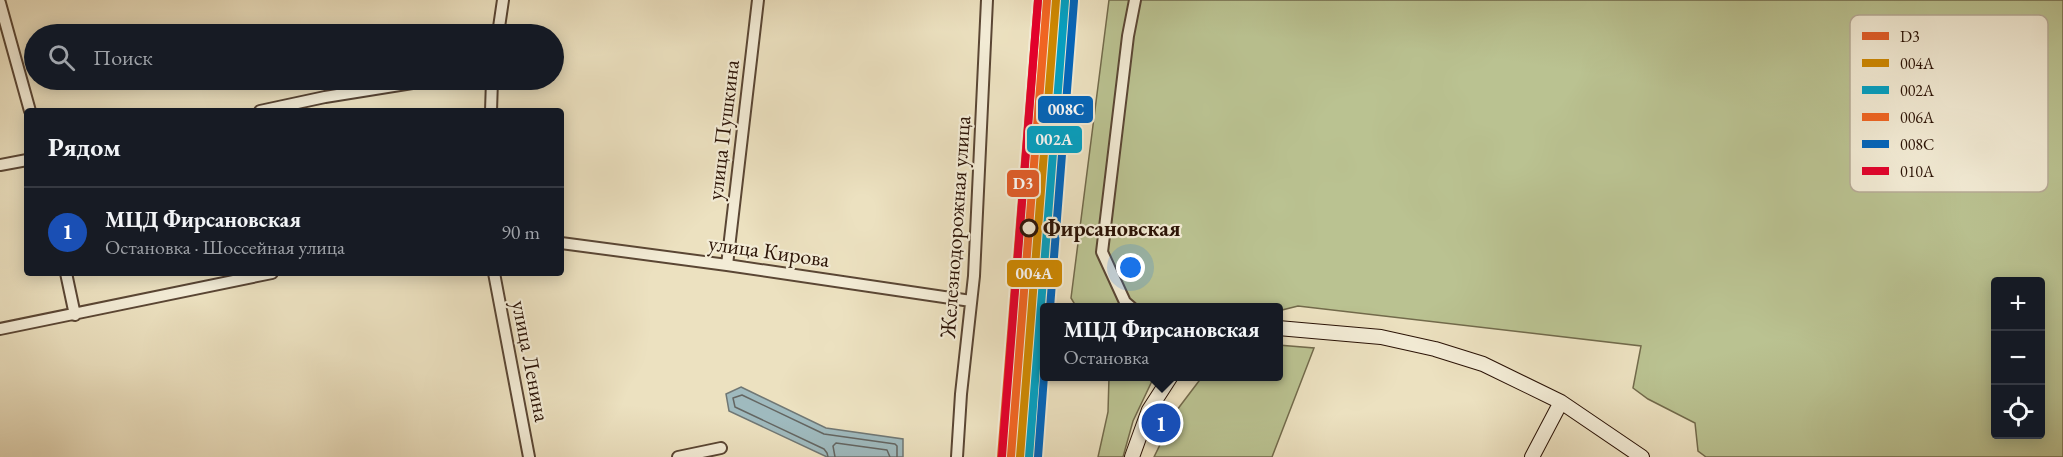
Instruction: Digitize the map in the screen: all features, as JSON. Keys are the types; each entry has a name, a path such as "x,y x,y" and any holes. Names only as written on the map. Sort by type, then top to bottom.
{"street":[{"path":"499,24 503,0"},
{"name":"улица Пушкина","path":"727,264 758,0"},
{"name":"Железнодорожная улица","path":"957,457 971,301 987,0"},
{"path":"1126,303 1102,252 1128,36 1135,0"},
{"path":"0,3 24,89"},
{"path":"24,90 29,108"},
{"path":"274,108 369,90"},
{"path":"491,108 492,90"},
{"path":"0,165 24,161"},
{"name":"улица Кирова","path":"564,243 727,264 971,301"},
{"path":"67,276 75,315"},
{"path":"0,329 258,276"},
{"name":"улица Ленина","path":"495,276 529,457"},
{"path":"1283,328 1381,337 1435,349 1484,364 1562,402 1642,457"},
{"path":"1132,457 1149,410 1168,381"},
{"path":"1532,457 1562,402"},
{"path":"678,457 721,448"}],"green space":[{"path":"1109,0 2063,0 2063,457 1706,457 1698,451 1695,423 1648,399 1633,388 1641,346 1298,306 1283,310 1283,303 1074,303 1071,298"},
{"path":"1283,345 1314,348 1272,457 1154,457 1177,410 1199,381 1283,381"},
{"path":"1109,381 1152,381 1133,421 1123,457 1098,457 1108,412"}],"water":[{"path":"741,387 826,428 903,439 903,457 827,457 729,411 726,394"}],"transit line":[{"name":"D3","path":"1001,457 1038,0"},
{"name":"010А","path":"1002,456 1038,0"},
{"name":"006А","path":"1011,456 1047,0"},
{"name":"004А","path":"1020,457 1056,0"},
{"name":"002А","path":"1041,303 1065,1"},
{"name":"008С","path":"1050,303 1074,1"},
{"name":"002А","path":"1029,457 1040,318"},
{"name":"008С","path":"1038,457 1044,381"}],"place":[{"name":"Фирсановская","path":"1029,228"},
{"name":"МЦД Фирсановская","path":"1161,423"}]}
